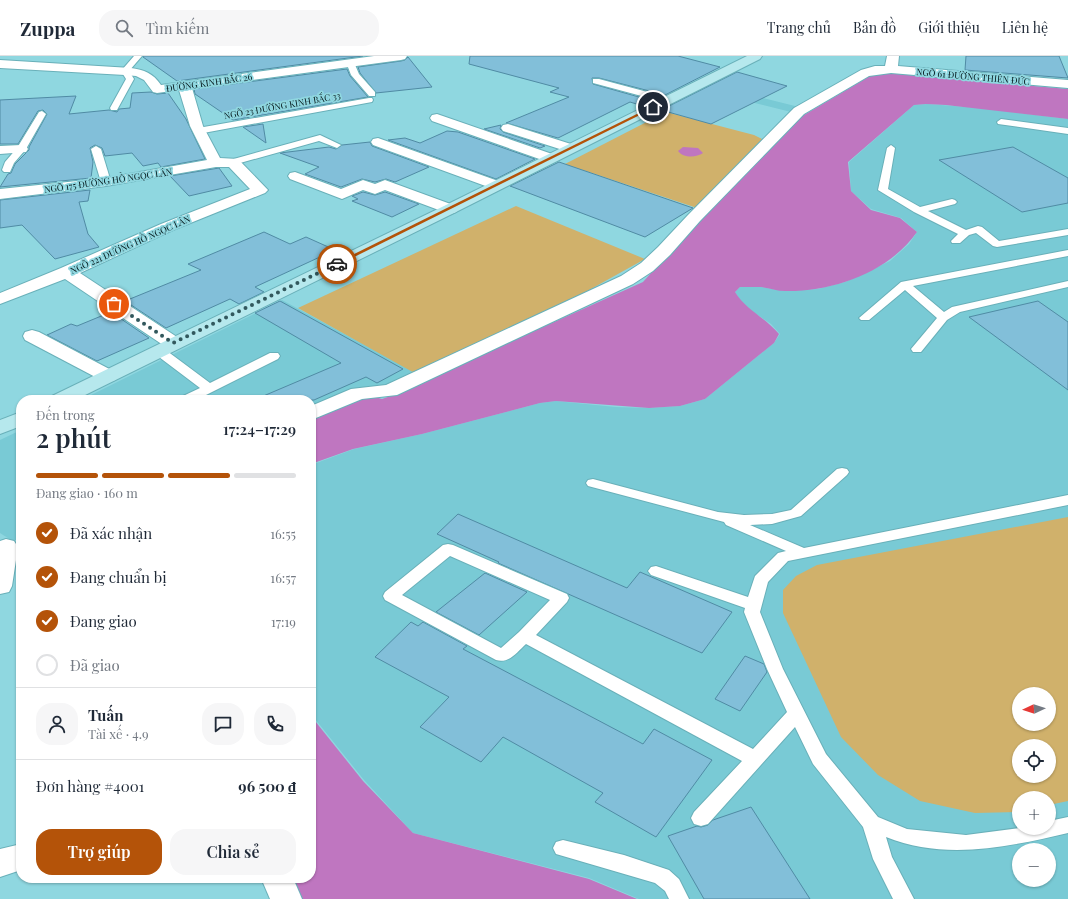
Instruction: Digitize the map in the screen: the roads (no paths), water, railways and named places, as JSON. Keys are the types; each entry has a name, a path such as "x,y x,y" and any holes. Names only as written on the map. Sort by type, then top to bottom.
{"main road":[{"path":"69,395 450,209 569,148 756,56"},
{"path":"0,428 16,420"}],"street":[{"path":"71,68 88,56"},
{"name":"ĐƯỜNG KINH BẮC 26","path":"0,64 125,71 145,75 150,78 157,89 354,60 401,56"},
{"name":"NGÕ 61 ĐƯỜNG THIÊN ĐỨC","path":"316,412 358,393 390,391 627,280 647,267 664,251 694,218 800,111 865,73 892,63 1068,84"},
{"path":"185,85 198,131 216,163"},
{"path":"437,118 550,158"},
{"path":"499,125 569,148"},
{"path":"378,142 496,185"},
{"path":"0,150 21,149"},
{"name":"NGÕ 175 ĐƯỜNG HỒ NGỌC LÂN","path":"0,194 106,182 216,163 233,162"},
{"name":"NGÕ 221 ĐƯỜNG HỒ NGỌC LÂN","path":"0,299 67,272 167,227 260,190 233,162"},
{"path":"295,176 342,194 363,184 376,189 385,185 450,209"},
{"path":"67,272 166,347"},
{"path":"32,336 108,376"},
{"path":"0,586 9,546"},
{"path":"0,863 16,858"},
{"path":"279,883 286,899"}],"lane":[{"path":"114,108 130,79 125,71 138,56"},
{"name":"NGÕ 23 ĐƯỜNG KINH BẮC 33","path":"198,131 370,97 355,75 354,60"},
{"path":"596,81 667,100"},
{"path":"7,170 10,162 21,149 42,114"},
{"path":"1001,122 1068,131"},
{"path":"233,162 320,138 336,145"},
{"path":"891,148 883,190 958,231 965,233"},
{"path":"96,149 106,182"},
{"path":"918,210 952,202"},
{"path":"956,241 965,233 978,229 997,244 1068,232"},
{"path":"865,318 905,284 1068,253"},
{"path":"905,284 943,318"},
{"path":"917,349 943,318 956,309 1068,284"},
{"path":"166,347 208,388"},
{"path":"195,395 274,356"},
{"path":"718,517 751,520 772,519 796,513 842,472"},
{"path":"593,483 718,517 803,553"},
{"path":"904,899 883,859 871,823 819,759 775,669 752,612 761,580 783,557 1068,500"},
{"path":"448,549 561,598 525,636 502,656 391,596 448,549"},
{"path":"656,571 754,605"},
{"path":"525,636 755,759"},
{"path":"701,818 797,713"},
{"path":"871,823 906,837 966,843 1021,836 1068,825"},
{"path":"563,848 624,864 662,876 672,885 679,899"}]}
